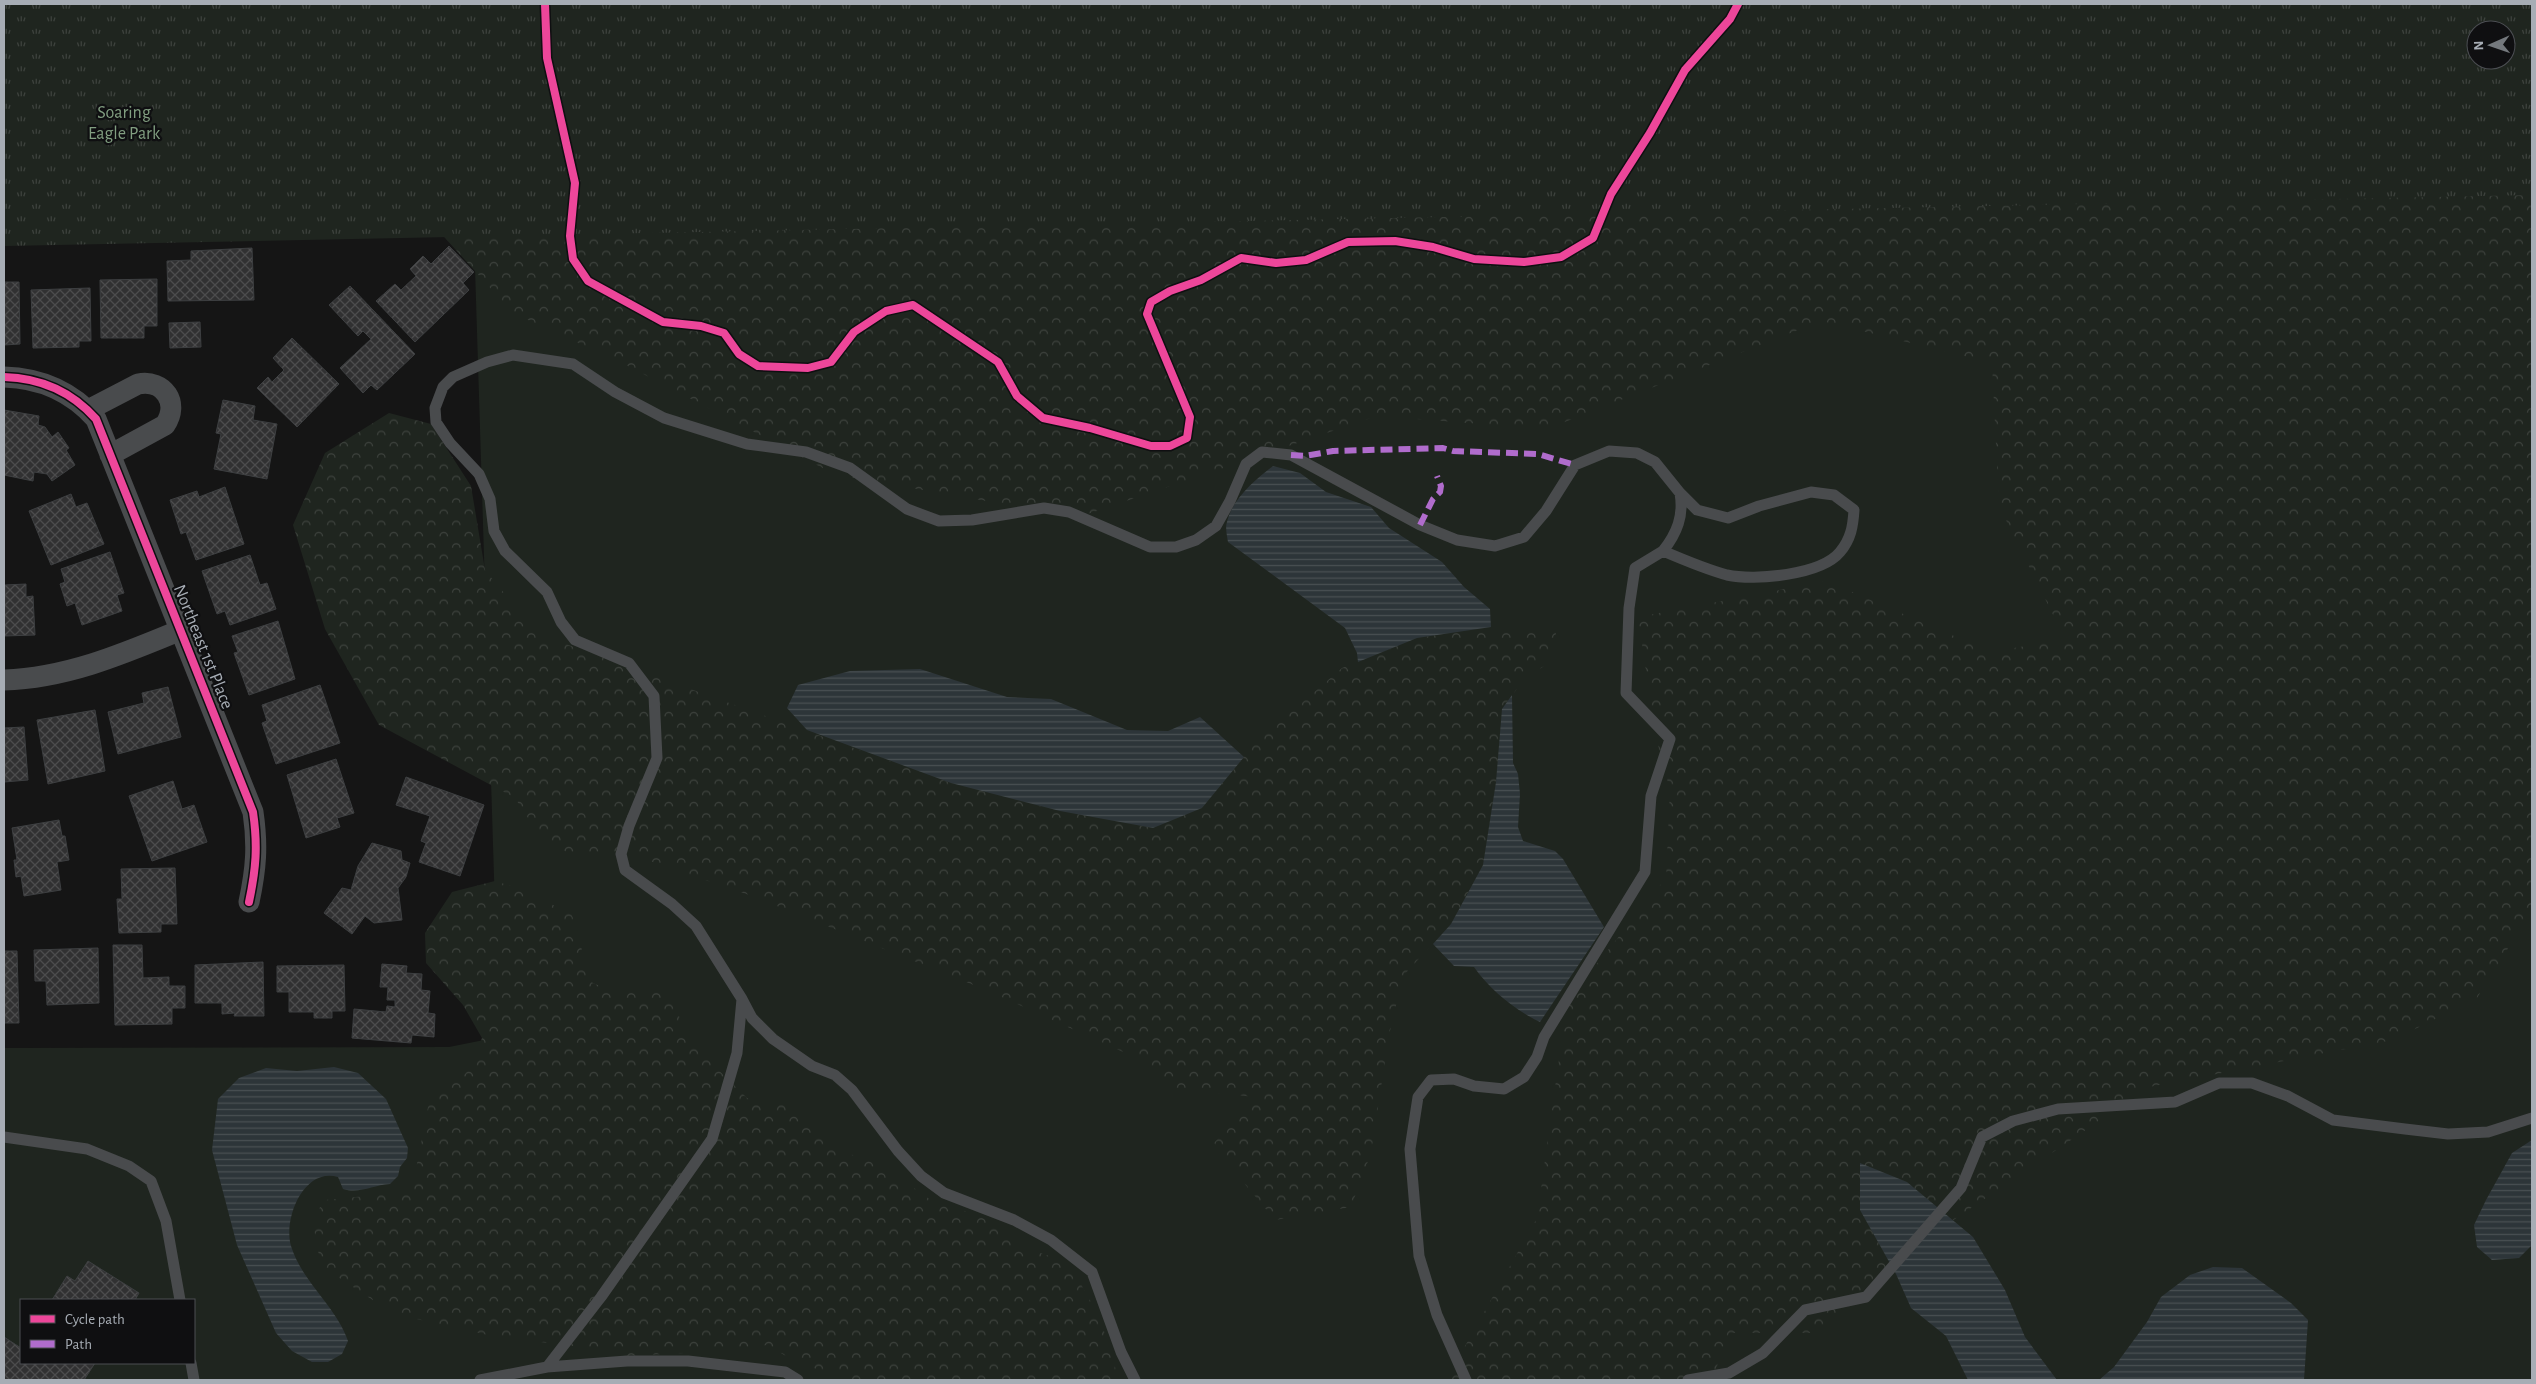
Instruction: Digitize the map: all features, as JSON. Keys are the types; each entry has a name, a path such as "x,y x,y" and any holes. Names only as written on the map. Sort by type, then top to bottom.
{"street":[{"path":"4,377 44,383 67,394 88,410 138,384 154,384 167,393 171,410 165,425 110,455"},
{"name":"Northeast 1st Place","path":"88,410 96,419 253,812 257,842 257,865 249,902"},
{"path":"4,680 62,673 104,661 180,630"}],"lane":[{"path":"1135,1380 1121,1352 1092,1272 1051,1240 1014,1220 944,1193 921,1176 898,1150 852,1090 835,1075 812,1066 773,1039 752,1018 696,926 672,904 625,870 621,854 629,826 657,758 654,696 629,663 575,640 561,622 547,592 505,552 494,530 490,499 479,474 450,443 436,422 435,408 443,387 454,378 487,362 513,355 573,364 615,392 664,418 747,444 806,452 824,458 850,468 907,509 939,521 972,520 1044,508 1069,512 1150,547 1176,546 1190,542 1216,526 1230,501 1246,464 1262,452 1291,455 1420,525 1457,540 1495,546 1524,537 1546,511 1575,465 1609,451 1637,453 1655,462 1680,493 1697,510 1728,518 1759,506 1811,492 1834,495 1854,510 1852,534 1839,553 1817,568 1769,576 1729,575 1663,551"},
{"path":"1466,1380 1437,1315 1418,1256 1410,1149 1418,1098 1431,1080 1454,1079 1474,1086 1504,1089 1524,1077 1537,1057 1544,1037 1645,872 1651,796 1670,739 1626,693 1629,608 1635,568 1663,551 1679,525 1683,508 1680,493"},
{"path":"547,1367 601,1297 712,1140 737,1053 742,999"},
{"path":"1688,1380 1729,1374 1763,1353 1805,1310 1866,1297 1961,1188 1982,1137 2013,1122 2058,1109 2175,1102 2219,1083 2252,1084 2288,1096 2333,1120 2448,1134 2488,1132 2532,1118"},
{"path":"4,1137 87,1149 129,1166 152,1181 166,1221 180,1299"},
{"path":"480,1380 547,1367 627,1362 688,1361 785,1372 798,1380"},
{"path":"191,1364 194,1380"}],"green space":[{"path":"4,4 2532,4 2532,910 2477,998 2393,1040 2149,1087 1930,1236 1824,1333 1729,1333 1712,1380 1446,1380 1537,1218 1567,1001 1666,878 1670,790 1656,738 1638,617 1827,581 1991,652 2065,639 1999,506 1992,363 1821,321 1547,429 1377,416 1079,517 836,475 626,365 513,313 436,228"},
{"name":"Soaring Eagle Park","path":"4,4 2532,4 2532,195 4,246"},
{"path":"2532,195 2532,1380 4,1380 4,1048 449,1047 499,1037 474,236"},
{"path":"389,413 431,424 471,486 485,570 538,634 951,783 1060,811 1153,828 1202,808 1254,744 1342,668 1417,638 1491,627 1557,629 1549,663 1525,678 1502,709 1496,782 1483,865 1451,924 1403,976 1389,1035 1371,1153 1351,1207 1275,1220 1228,1164 1214,1143 1255,1097 1176,1089 1143,1061 986,990 752,896 638,857 569,854 535,829 515,798 379,725 325,629 293,525 325,453"},
{"path":"495,881 527,891 572,915 591,982 613,992 664,987 677,1003 682,1034 747,1098 786,1105 850,1154 885,1167 935,1203 972,1213 1004,1228 1032,1250 1069,1263 1100,1318 1119,1380 850,1380 798,1363 767,1345 724,1351 625,1356 581,1347 492,1336 394,1314 321,1266 312,1219 325,1200 396,1193 414,1179 429,1102 466,1073 482,1038 463,1005 426,963 425,933 452,892"}],"shaded area":[{"path":"1273,466 1300,473 1326,492 1371,507 1389,528 1442,562 1464,587 1490,609 1491,627 1417,638 1358,662 1357,653 1345,628 1228,542 1226,524 1234,505 1252,483"},
{"path":"920,669 1007,697 1051,699 1127,730 1168,731 1200,717 1244,757 1202,808 1153,828 1060,811 951,783 807,730 787,708 798,685 850,671"},
{"path":"1512,695 1513,763 1518,774 1520,794 1518,827 1523,841 1555,851 1563,859 1604,927 1540,1022 1521,1012 1504,999 1474,967 1454,966 1433,944 1451,924 1483,865 1496,782 1502,709"},
{"path":"334,1067 358,1073 386,1099 408,1148 407,1158 400,1167 398,1176 390,1184 361,1190 349,1190 343,1189 338,1177 326,1176 315,1180 306,1187 293,1209 289,1235 296,1259 311,1283 336,1316 348,1341 342,1354 328,1362 312,1362 292,1351 276,1333 237,1245 212,1150 218,1099 239,1078 266,1068 297,1071"},
{"path":"2532,1140 2532,1245 2519,1258 2492,1260 2477,1247 2474,1225 2512,1153"},
{"path":"1860,1163 1907,1182 1973,1237 2005,1290 2025,1337 2057,1380 1968,1380 1946,1336 1911,1308 1896,1274 1860,1210"},
{"path":"2213,1267 2242,1268 2291,1303 2308,1320 2304,1380 2099,1380 2114,1367 2147,1322 2161,1297 2190,1275"}],"building":[{"path":"449,246 474,272 463,283 469,290 415,342 376,301 395,284 401,290 416,276 410,269 423,256 431,264"},
{"path":"252,248 254,300 168,301 167,261 191,260 191,251"},
{"path":"157,279 157,326 144,326 144,338 101,338 100,280"},
{"path":"4,282 19,282 20,344 4,345"},
{"path":"350,286 415,354 377,390 371,385 363,393 340,368 371,339 363,331 358,336 329,305"},
{"path":"90,288 91,341 79,341 79,347 33,348 31,290"},
{"path":"200,322 201,347 170,348 169,323"},
{"path":"292,338 339,384 297,427 257,388 268,377 272,382 284,370 273,358"},
{"path":"223,400 255,406 253,420 277,424 267,479 214,469 221,434 216,433"},
{"path":"4,410 39,416 38,425 45,427 52,437 58,432 69,448 66,450 75,465 52,481 47,474 34,472 33,481 4,475"},
{"path":"225,487 244,544 196,560 186,532 181,534 170,500 197,491 199,497"},
{"path":"71,494 76,507 87,503 104,544 51,565 29,511"},
{"path":"110,552 124,593 117,595 122,611 82,625 75,603 67,606 60,584 65,582 61,569"},
{"path":"250,555 260,585 267,583 276,609 230,625 225,611 217,614 202,571"},
{"path":"26,584 26,597 33,596 35,635 4,636 5,585"},
{"path":"278,621 295,679 249,695 234,653 238,652 232,636"},
{"path":"320,685 340,743 276,764 262,723 267,721 262,705"},
{"path":"168,687 181,737 118,754 108,712 144,703 142,693"},
{"path":"95,710 105,771 48,784 37,720"},
{"path":"24,727 28,780 4,782 4,728"},
{"path":"336,759 354,813 337,818 340,827 306,838 287,775"},
{"path":"406,777 484,805 460,876 419,862 426,843 421,841 430,816 396,805"},
{"path":"173,781 182,809 194,805 207,842 152,861 129,796"},
{"path":"59,820 62,836 65,836 69,860 57,862 61,890 24,896 21,876 16,877 14,860 17,860 12,828"},
{"path":"372,843 401,851 402,860 410,863 406,877 398,888 402,920 374,923 365,916 352,934 324,913 342,888 351,890 358,866"},
{"path":"175,868 177,924 161,924 161,932 119,933 117,899 122,899 121,869"},
{"path":"113,945 142,945 143,978 169,977 169,986 185,986 185,1008 172,1008 172,1024 115,1025"},
{"path":"98,948 99,1003 47,1005 46,981 35,981 34,950"},
{"path":"4,951 17,951 19,1023 4,1023"},
{"path":"263,962 264,1016 234,1016 235,1013 222,1014 222,1003 195,1003 195,965"},
{"path":"382,964 407,966 406,973 422,974 421,990 430,991 428,1013 435,1014 434,1037 412,1035 411,1043 352,1038 354,1009 386,1012 387,1006 395,1007 395,1000 387,1000 388,987 380,987"},
{"path":"344,965 345,1011 332,1011 332,1018 314,1018 314,1012 289,1012 289,992 277,992 277,966"},
{"path":"88,1261 139,1293 136,1299 53,1299 67,1276 75,1281"},
{"path":"4,1337 20,1347 20,1364 94,1364 84,1380 4,1380"}],"marked path":[{"path":"1291,455 1305,456 1333,451 1443,448 1453,451 1538,454 1575,465"},
{"path":"1420,525 1433,499 1440,492 1441,486 1437,476"}],"cycle path":[{"path":"545,4 547,58 575,183 570,236 573,259 588,281 663,322 701,326 724,333 739,354 758,366 808,368 831,362 854,332 886,311 913,305 998,362 1017,396 1043,418 1090,428 1151,446 1170,446 1187,438 1190,417 1147,314 1151,302 1170,291 1201,280 1241,258 1276,263 1306,260 1348,242 1395,241 1433,247 1474,259 1524,262 1561,257 1593,238 1611,194 1650,133 1685,70 1730,19 1738,4"},
{"path":"4,377 30,380 54,388 77,401 96,419 253,812 256,857 249,902"}]}
